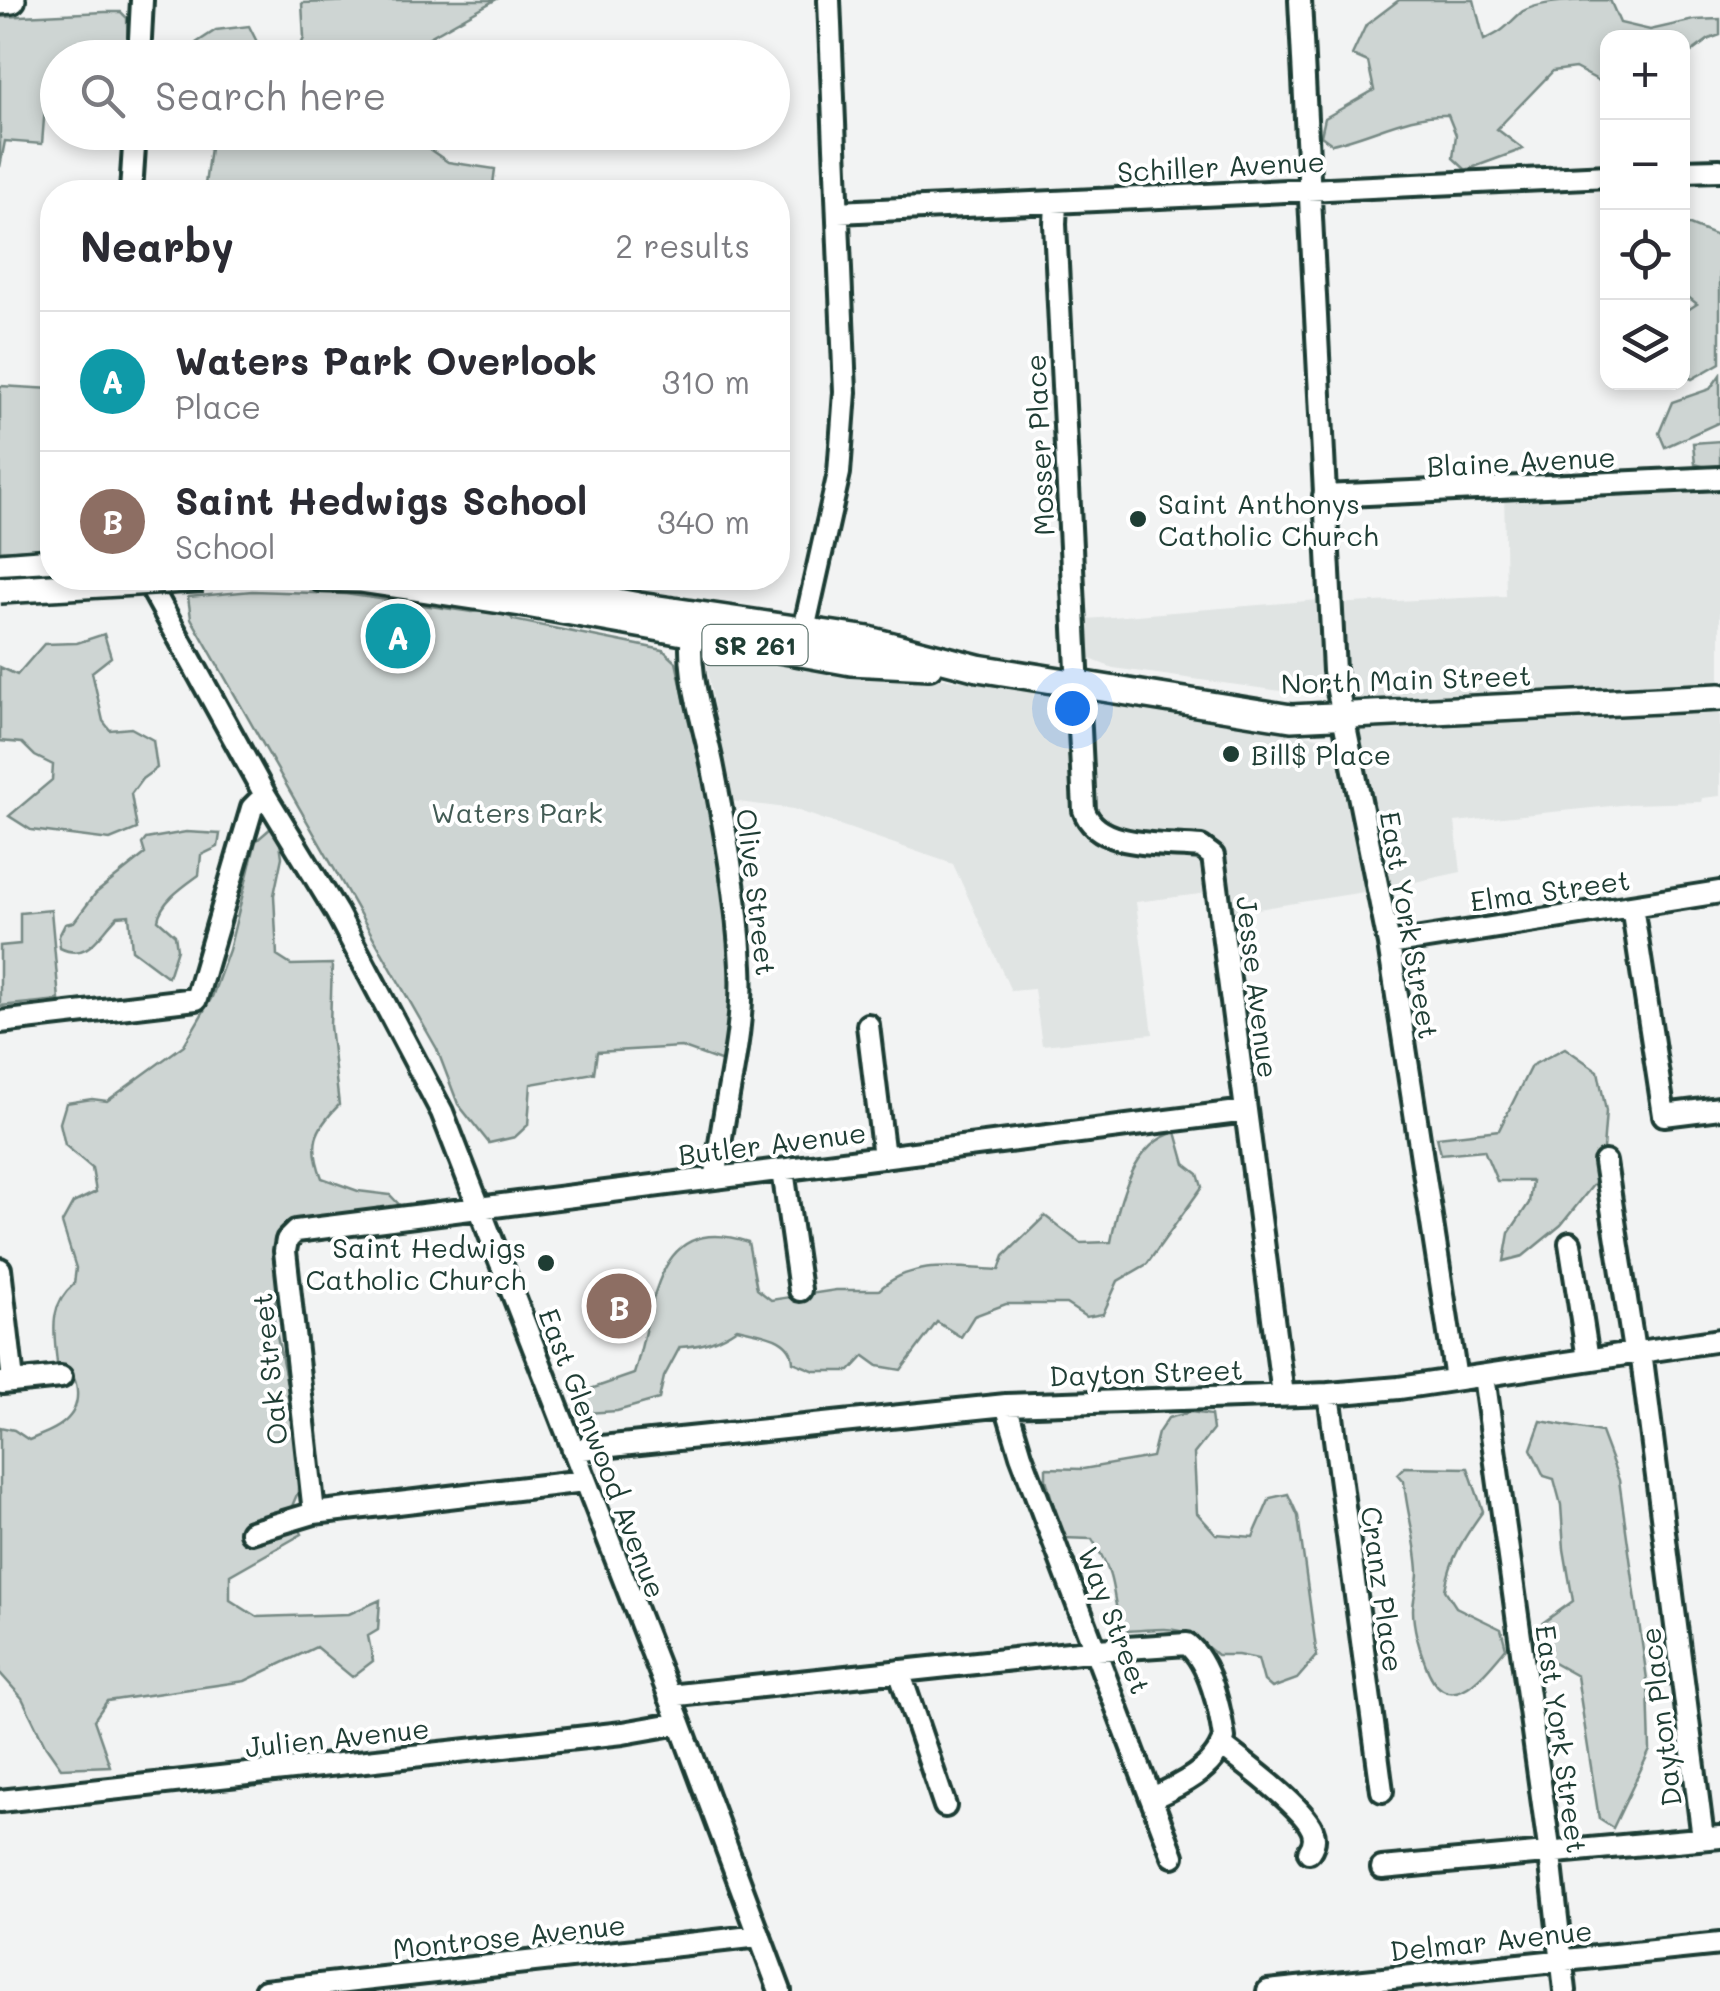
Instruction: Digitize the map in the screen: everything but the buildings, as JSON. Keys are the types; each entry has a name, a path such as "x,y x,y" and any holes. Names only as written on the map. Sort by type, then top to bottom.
{"main road":[{"path":"0,1 12,0"},
{"path":"0,566 40,563"},
{"path":"0,590 40,588"},
{"name":"North Main Street","path":"432,590 681,621"},
{"name":"North Main Street","path":"540,590 802,642 868,640 978,668 1290,718 1720,696"}],"street":[{"path":"139,40 142,0"},
{"path":"802,642 828,532 842,438 845,346 829,0"},
{"name":"East York Street","path":"1300,0 1334,670 1389,944 1456,1379"},
{"path":"132,180 133,150"},
{"path":"1690,172 1720,170"},
{"name":"Schiller Avenue","path":"838,212 1600,176"},
{"name":"Mosser Place","path":"1056,204 1078,684"},
{"name":"Blaine Avenue","path":"1324,496 1720,478"},
{"name":"East Glenwood Avenue","path":"153,590 265,794 337,913 424,1077 481,1209 780,1991"},
{"name":"Olive Street","path":"681,621 712,762 742,966 740,1035 720,1129 716,1177"},
{"name":"Jesse Avenue","path":"1078,684 1084,810 1088,823 1109,837 1202,846 1213,856 1282,1395"},
{"path":"0,1022 196,999 252,808 265,794"},
{"name":"Elma Street","path":"1389,944 1720,892"},
{"path":"1632,906 1664,1115 1720,1108"},
{"path":"868,1025 884,1157"},
{"name":"Butler Avenue","path":"304,1230 1246,1111"},
{"name":"Dayton Place","path":"1605,1162 1711,1838"},
{"path":"784,1170 800,1290"},
{"name":"Oak Street","path":"304,1230 292,1234 284,1251 314,1513"},
{"path":"1570,1243 1588,1358"},
{"path":"0,1269 6,1382 61,1377"},
{"name":"Dayton Street","path":"573,1450 1006,1405 1329,1394 1484,1376 1720,1340"},
{"name":"East York Street","path":"1484,1376 1565,1991"},
{"name":"Cranz Place","path":"1329,1394 1382,1791"},
{"name":"Way Street","path":"1006,1405 1173,1856"},
{"path":"251,1532 314,1513 584,1481"},
{"path":"669,1696 1175,1642 1192,1648 1221,1718 1222,1746 1197,1773 1152,1798"},
{"path":"899,1671 944,1806"},
{"name":"Julien Avenue","path":"0,1801 623,1733 680,1723"},
{"path":"1222,1746 1269,1783 1312,1828 1314,1844 1310,1852"},
{"path":"1382,1868 1711,1838"},
{"name":"Montrose Avenue","path":"266,1991 760,1936"},
{"name":"Delmar Avenue","path":"1268,1991 1720,1944"}],"shaded area":[{"path":"1720,478 1720,796 1702,798 1701,802 1631,804 1455,822 1461,872 1378,890 1329,604 1506,596 1504,489"},
{"path":"1319,600 1326,680 1311,695 1113,668 1090,659 1087,619"},
{"path":"717,650 955,680 1337,740 1370,891 1227,914 1224,891 1136,902 1153,1034 1042,1045 1034,989 1011,991 953,864 793,809 731,801 706,662"}],"green space":[{"path":"495,0 424,40 303,40 302,3"},
{"path":"1399,0 1474,0 1484,40 1532,7 1610,0 1620,23 1650,30 1600,30 1600,81 1575,68 1553,71 1497,129 1523,149 1466,170 1453,158 1456,135 1448,115 1404,121 1332,144 1321,136 1325,118 1374,90 1368,62 1352,55 1366,25"},
{"path":"121,12 127,18 128,40 40,40 40,144 5,141 0,167 0,17"},
{"path":"1720,19 1720,35 1690,53 1690,30 1650,30 1694,20"},
{"path":"249,26 256,40 201,40 216,30"},
{"path":"210,150 431,150 448,162 495,169 494,180 206,180"},
{"path":"1690,225 1720,237 1720,363 1692,379 1690,308 1697,304 1690,298"},
{"path":"1720,375 1720,422 1665,447 1659,433 1672,402 1710,389"},
{"path":"0,386 40,388 40,549 0,551"},
{"path":"1720,441 1720,471 1695,464 1693,443"},
{"name":"Waters Park","path":"252,591 345,594 472,612 484,610 513,620 663,650 676,662 714,831 728,916 732,1002 723,1062 681,1047 597,1052 594,1073 531,1084 528,1125 515,1137 489,1143 458,1104 437,1049 191,618 188,597"},
{"path":"104,634 111,657 92,672 103,721 110,730 131,728 153,740 157,768 131,794 137,829 110,840 31,830 9,816 52,780 53,765 35,756 22,743 0,741 0,667 17,675 44,644 77,643"},
{"path":"271,828 279,835 282,857 274,895 277,956 291,965 332,964 330,1026 339,1105 316,1138 322,1178 358,1191 390,1195 408,1214 348,1220 321,1217 296,1231 285,1251 273,1316 298,1437 298,1492 290,1511 302,1534 230,1575 230,1600 257,1617 349,1614 380,1600 378,1630 368,1636 373,1661 352,1677 316,1647 245,1681 107,1701 94,1720 110,1766 61,1768 22,1698 0,1673 0,1427 29,1440 51,1431 70,1416 77,1394 70,1371 57,1363 55,1341 56,1310 74,1284 76,1268 62,1223 73,1203 96,1192 92,1168 65,1145 60,1123 66,1103 107,1101 184,1045 212,997 229,950 256,841"},
{"path":"186,832 220,834 218,847 201,855 199,875 174,894 160,913 158,920 175,935 177,949 168,977 132,950 129,915 118,916 86,949 60,948 59,936 65,924 74,922 96,893 145,854 142,844 146,839"},
{"path":"51,910 59,1000 0,1006 0,946 20,944 20,913"},
{"path":"1565,1048 1598,1071 1606,1111 1601,1175 1561,1225 1523,1256 1504,1261 1509,1233 1529,1203 1532,1181 1497,1181 1484,1150 1441,1154 1437,1137 1499,1130 1531,1066"},
{"path":"1176,1132 1185,1164 1198,1174 1202,1187 1147,1264 1118,1281 1103,1314 1086,1317 1066,1304 1006,1304 974,1316 961,1337 937,1322 901,1370 878,1366 864,1356 850,1371 815,1371 793,1362 781,1341 737,1328 710,1342 680,1347 664,1377 659,1399 617,1411 587,1413 579,1401 582,1392 634,1374 663,1272 676,1253 693,1240 717,1236 748,1242 757,1289 771,1300 836,1290 879,1290 892,1280 920,1270 999,1270 1004,1256 1045,1216 1080,1243 1111,1242 1123,1193 1138,1161 1161,1138"},
{"path":"1191,1412 1211,1415 1213,1430 1194,1454 1197,1513 1216,1534 1253,1537 1270,1498 1288,1494 1298,1516 1317,1656 1297,1679 1272,1688 1264,1681 1258,1659 1217,1655 1193,1637 1175,1630 1126,1631 1117,1611 1107,1566 1092,1539 1063,1538 1046,1468 1083,1469 1152,1457 1158,1433 1168,1418"},
{"path":"1541,1421 1601,1432 1619,1480 1648,1686 1650,1750 1613,1828 1599,1819 1577,1676 1552,1662 1534,1629 1573,1601 1554,1479 1544,1476 1531,1449"},
{"path":"1405,1467 1468,1468 1483,1511 1454,1558 1445,1590 1456,1607 1501,1629 1506,1648 1475,1682 1453,1693 1433,1681 1415,1630 1417,1561 1404,1481 1398,1474"}],"place":[{"name":"Saint Anthonys Catholic Church","path":"1138,519"},
{"name":"Waters Park Overlook","path":"398,636"},
{"name":"Bill$ Place","path":"1231,754"},
{"name":"Saint Hedwigs Catholic Church","path":"546,1263"},
{"name":"Saint Hedwigs School","path":"619,1306"}]}
